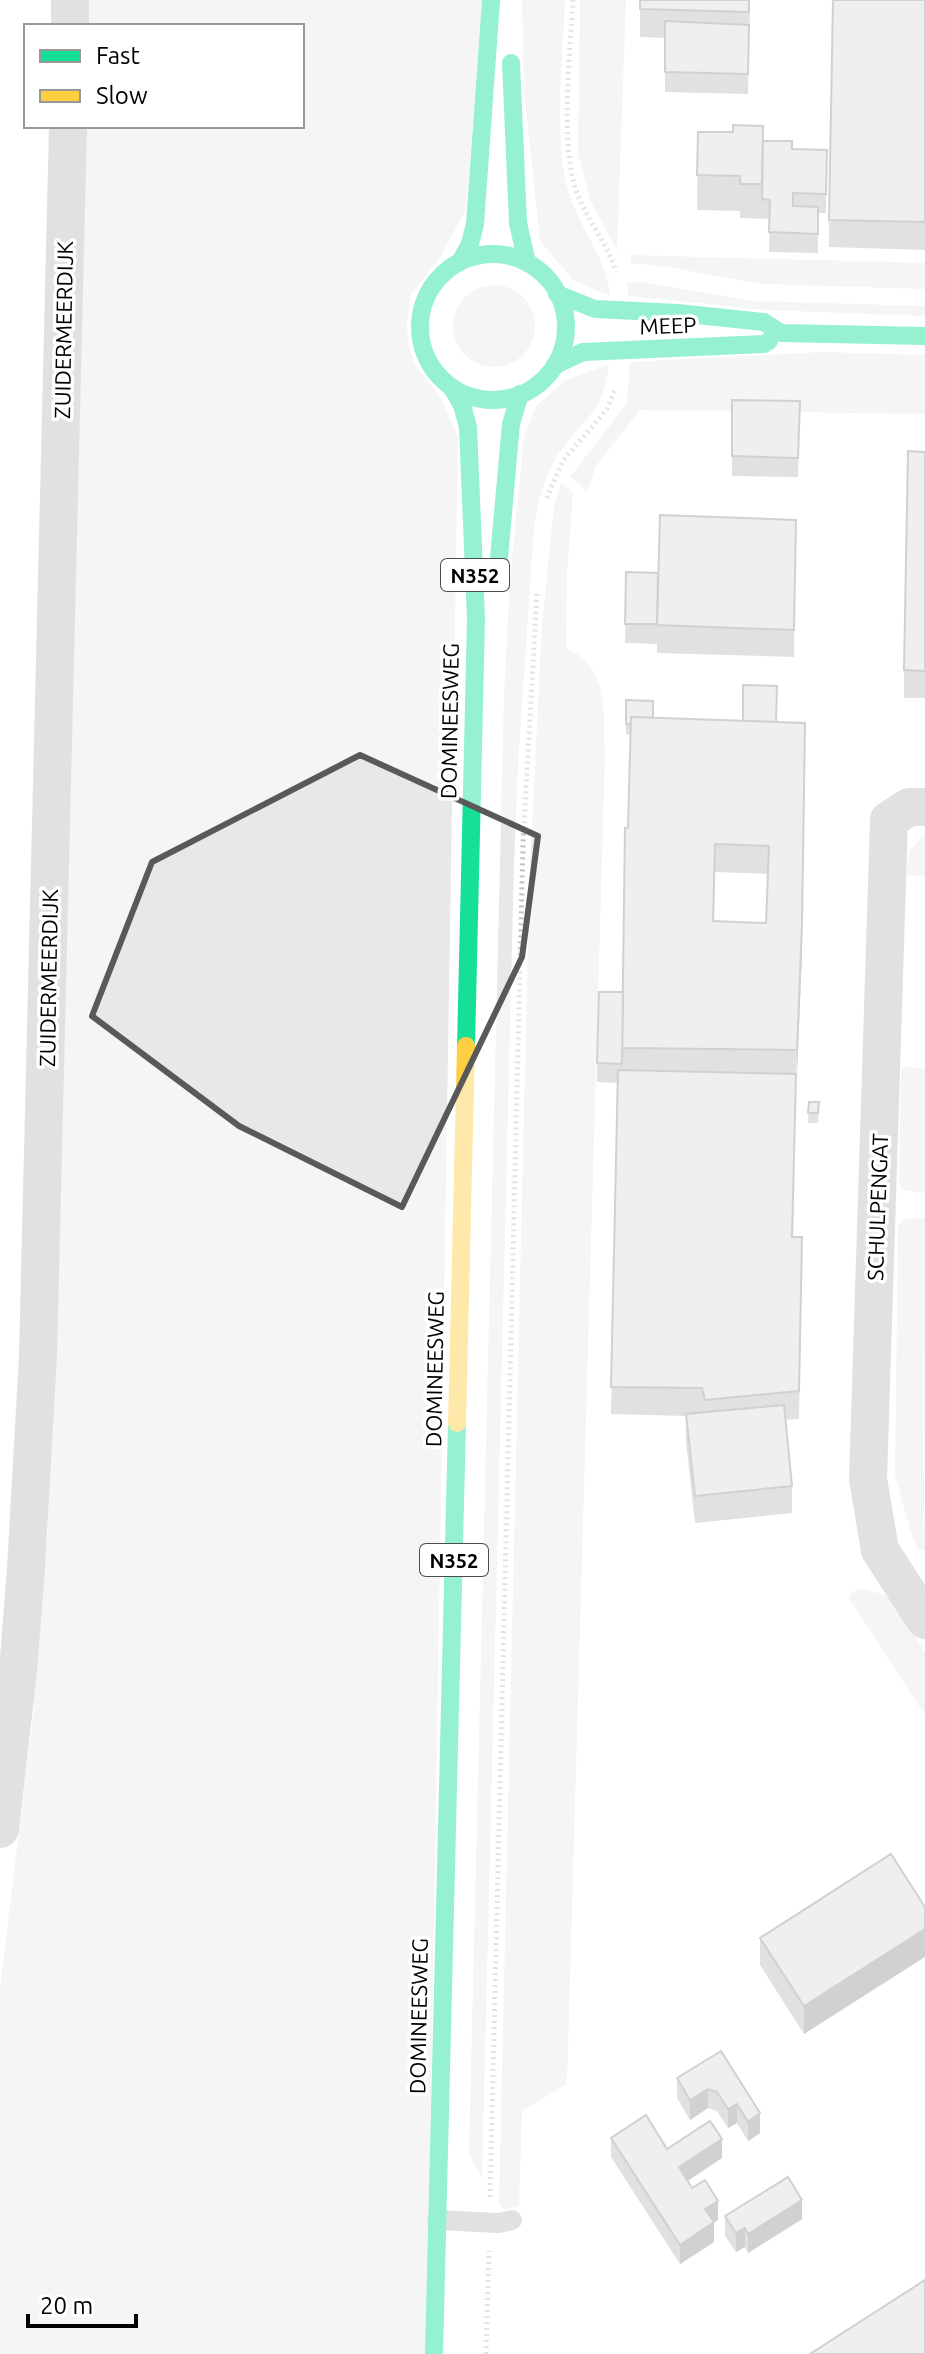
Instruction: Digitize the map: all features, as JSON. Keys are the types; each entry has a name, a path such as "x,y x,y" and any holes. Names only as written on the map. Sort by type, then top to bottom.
{"main road":[{"name":"N352","path":"452,388 428,360 423,348 420,322 432,287 460,262 470,244 475,224 491,0"},
{"path":"511,46 518,223 527,263"},
{"path":"452,388 474,398 486,399 509,398 534,387 555,365 564,342 565,329 565,318 557,294 546,277 527,263 495,254 471,257 460,262"},
{"name":"MEEP","path":"557,294 595,309 764,322 781,333 925,336"},
{"name":"MEEP","path":"555,365 583,352 764,344 781,333"},
{"name":"DOMINEESWEG","path":"434,2354 453,2221 476,619 468,427 462,405 452,388"},
{"name":"N352","path":"497,593 511,424 520,394"}],"street":[{"path":"70,0 70,24"},
{"name":"ZUIDERMEERDIJK","path":"0,1829 20,1642 38,1356 68,128"},
{"name":"SCHULPENGAT","path":"925,807 909,807 889,820 868,1479 880,1550 925,1620"}],"lane":[{"path":"453,2221 512,2220"}],"path":[{"path":"573,0 569,67 570,165 580,199 613,262 619,284"},
{"path":"546,500 562,462 607,409 616,388"},
{"path":"486,2354 523,844 538,589"}],"highlighted area":[{"path":"360,755 538,836 522,957 402,1207 239,1126 92,1016 152,862"}],"shaded area":[{"path":"86,0 482,0 466,209 440,258 411,294 407,320 408,344 415,365 441,398 458,437 427,2354 0,2354 0,1987 33,1716 48,1530 83,128 304,128 304,24 86,24"},
{"path":"522,0 565,0 560,95 563,166 572,201 603,267 610,296 573,280 540,241 524,91"},
{"path":"580,0 626,0 617,250 591,202 578,155"},
{"path":"630,255 925,263 925,289 761,284 631,263"},
{"path":"643,282 752,301 925,306 925,316 766,310 628,296 627,283"},
{"path":"494,285 510,288 523,297 532,310 535,326 532,342 523,355 510,364 494,367 478,364 465,355 456,342 453,326 456,310 465,297 478,288"},
{"path":"822,352 925,355 925,414 640,410 596,466 587,491 570,477 627,403 630,362"},
{"path":"609,364 598,403 551,467 534,526 514,863 482,2178 469,2154 504,696 510,580 524,436 537,405 566,380"},
{"path":"561,483 573,492 566,648 590,667 597,679 603,707 605,753 567,2084 522,2111 519,2205 506,2210 499,2205 529,890 542,625 554,507"},
{"path":"925,833 925,876 906,875 910,850"},
{"path":"906,1067 925,1068 925,1193 904,1190 899,1184 901,1071"},
{"path":"925,1218 925,1551 918,1549 911,1533 895,1475 898,1226 905,1219"},
{"path":"860,1588 889,1596 925,1652 925,1715 849,1598"}],"building":[{"path":"640,0 749,0 749,12 640,9"},
{"path":"833,0 925,0 925,222 829,220"},
{"path":"665,21 749,25 748,74 665,72"},
{"path":"733,125 763,126 762,184 740,184 740,176 697,175 698,132 733,132"},
{"path":"763,141 792,141 792,149 827,150 826,194 793,193 793,206 818,207 818,234 769,232 770,200 762,199"},
{"path":"732,400 800,401 798,458 732,456"},
{"path":"908,451 925,452 925,671 904,670"},
{"path":"660,515 796,520 794,630 657,625"},
{"path":"626,572 658,573 657,624 625,624"},
{"path":"743,685 777,686 776,722 743,721"},
{"path":"626,700 653,701 653,718 631,717 631,725 626,724"},
{"path":"631,717 805,723 797,1050 622,1048 625,828 628,828","holes":["715,844 769,846 766,923 713,921"]},
{"path":"599,992 623,992 622,1064 597,1063"},
{"path":"618,1070 796,1074 792,1237 802,1237 799,1391 705,1400 702,1388 611,1387"},
{"path":"809,1102 819,1102 818,1113 808,1113"},
{"path":"784,1405 792,1486 695,1496 686,1414"},
{"path":"891,1854 925,1907 925,1929 804,2006 760,1938"},
{"path":"721,2051 760,2113 748,2122 737,2104 728,2109 717,2092 708,2089 690,2100 677,2078"},
{"path":"646,2115 667,2149 710,2121 722,2139 679,2167 692,2188 705,2180 718,2201 705,2209 714,2222 680,2245 611,2138"},
{"path":"788,2177 802,2200 748,2234 745,2228 736,2233 725,2216"},
{"path":"925,2280 925,2354 810,2354"}],"traffic: fast":[{"path":"460,262 470,244 475,224 491,0"},
{"path":"511,63 518,223 527,263"},
{"path":"493,254 521,260 544,276 560,299 566,327 560,355 544,378 521,394 493,400 465,394 442,378 426,355 420,327 426,299 442,276 465,260 493,254"},
{"path":"557,294 595,309 764,322 781,333 925,336"},
{"path":"555,365 583,352 764,344 769,341"},
{"path":"452,388 462,405 468,427 476,619 466,1046"},
{"path":"497,580 511,424 520,394"},
{"path":"434,2354 457,1423"}],"traffic: slow":[{"path":"457,1423 466,1046"}]}
